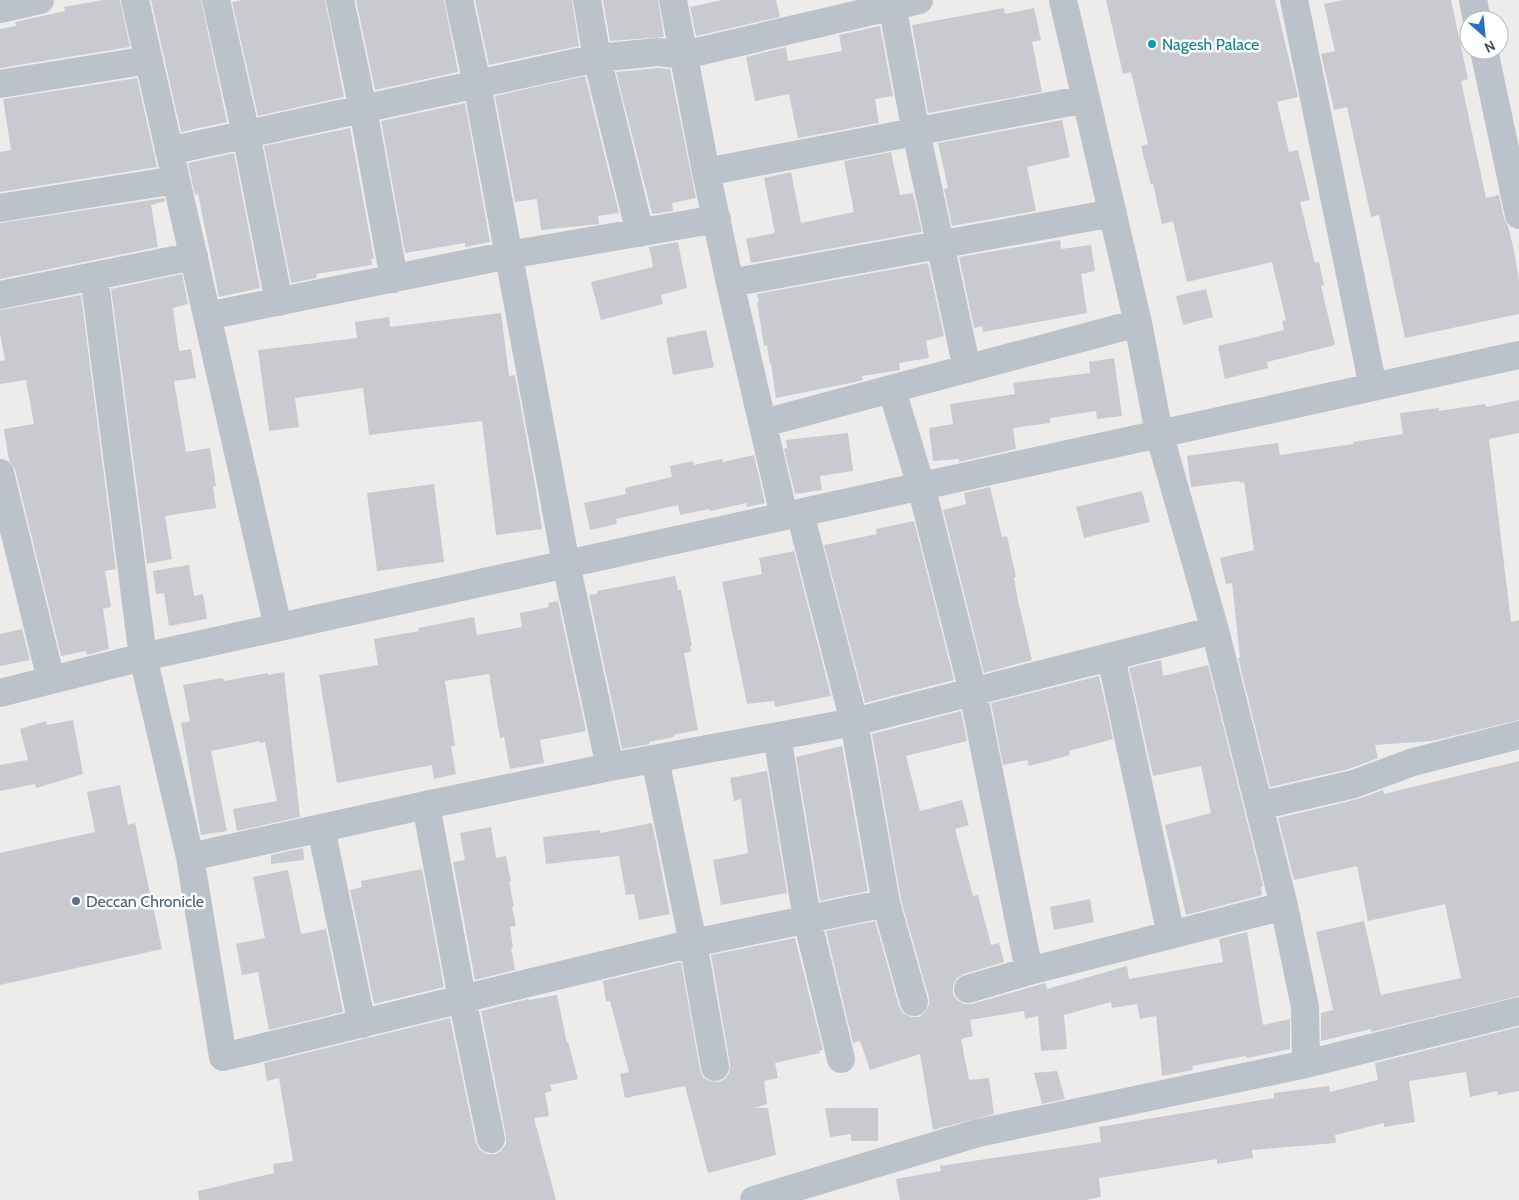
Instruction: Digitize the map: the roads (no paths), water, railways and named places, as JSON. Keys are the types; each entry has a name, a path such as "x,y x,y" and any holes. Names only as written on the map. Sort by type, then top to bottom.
{"street":[{"path":"0,9 40,0"},
{"path":"135,0 278,628"},
{"path":"216,0 246,134 279,302"},
{"path":"340,0 364,109 394,279"},
{"path":"459,0 477,84 566,564 610,767"},
{"path":"587,0 598,58 640,233"},
{"path":"673,0 706,172 730,283 764,423 854,722 886,903 914,1002"},
{"path":"170,151 598,58 658,52 684,55 892,3 919,0"},
{"path":"1064,0 1138,323 1159,434 1215,630 1284,906 1305,1007 1306,1064"},
{"path":"1294,0 1373,386"},
{"path":"892,3 916,132 967,369"},
{"path":"0,84 149,60"},
{"path":"1486,60 1519,215"},
{"path":"706,172 1086,99"},
{"path":"0,208 176,180"},
{"path":"730,283 1113,213"},
{"path":"207,316 509,255 717,219"},
{"path":"0,295 194,256"},
{"path":"94,276 143,657 190,857 223,1057 693,943 886,903"},
{"path":"764,423 1138,323"},
{"path":"0,693 143,657 1519,354"},
{"path":"892,390 921,486 974,692 1029,971"},
{"path":"0,473 51,680"},
{"path":"190,857 610,767 854,722 1215,630"},
{"path":"1111,657 1171,935"},
{"path":"1260,806 1354,784 1413,762 1519,735"},
{"path":"777,736 807,919 841,1059"},
{"path":"655,759 693,943 715,1068"},
{"path":"426,805 462,998 491,1139"},
{"path":"321,828 362,1024"},
{"path":"968,989 1029,971 1284,906"},
{"path":"754,1200 978,1133 1306,1064 1519,1011"}],"place":[{"name":"Nagesh Palace","path":"1152,44"},
{"name":"Deccan Chronicle","path":"76,901"}]}
